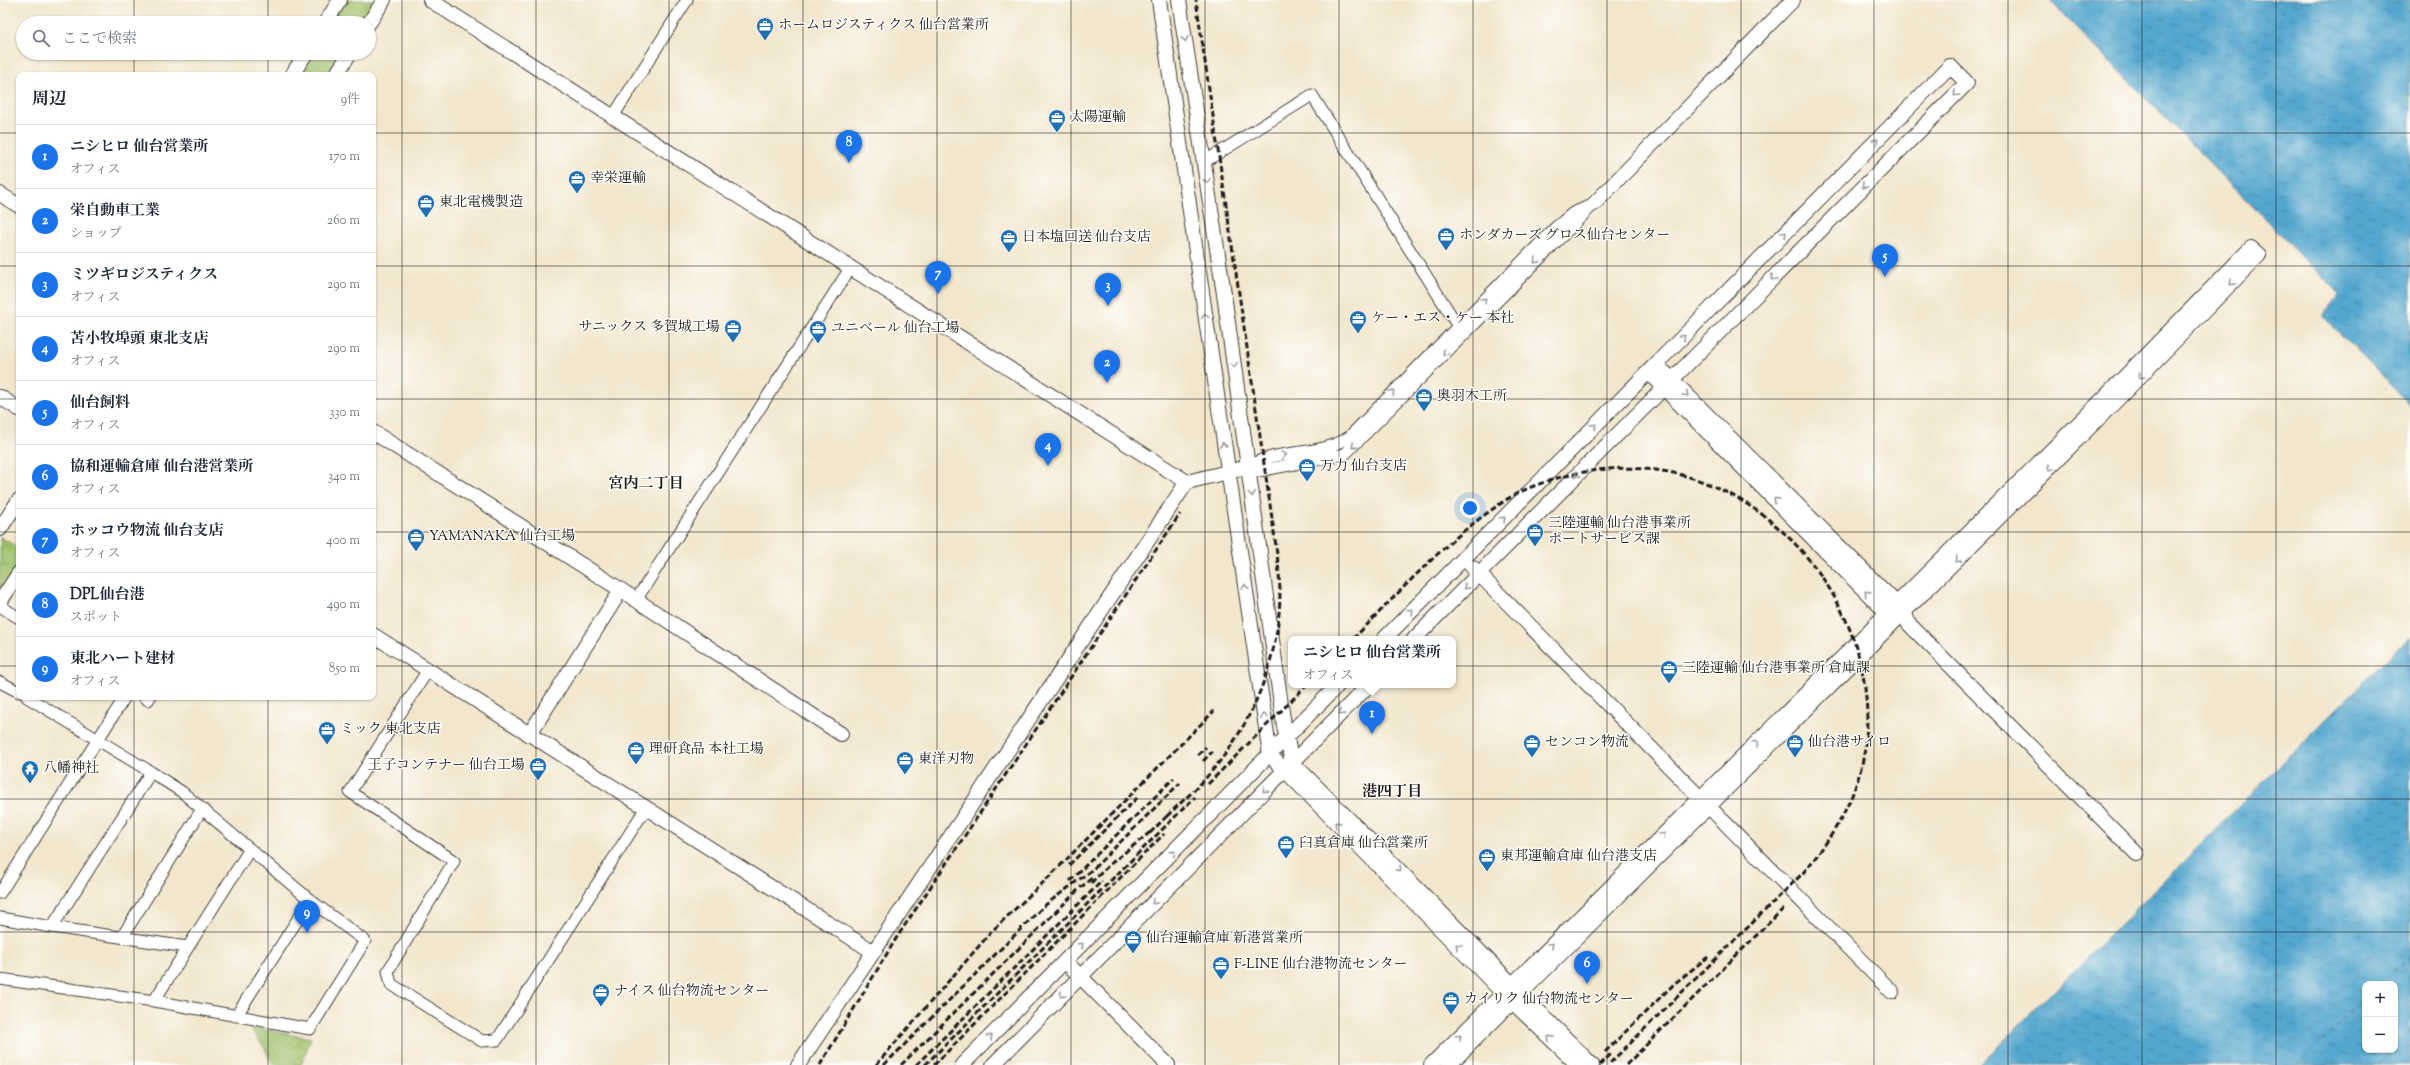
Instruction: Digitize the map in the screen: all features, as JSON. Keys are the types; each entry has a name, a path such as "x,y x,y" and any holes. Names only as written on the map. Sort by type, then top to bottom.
{"street":[{"path":"330,16 340,0"},
{"path":"374,16 384,0"},
{"path":"430,0 612,118 851,267 1187,482"},
{"path":"612,118 687,0"},
{"path":"1159,0 1227,473 1270,754 1289,766 1512,992 1578,1065"},
{"path":"1179,0 1248,467 1289,766"},
{"path":"798,1065 872,951 1187,482 1248,467 1263,458 1330,447 1340,443 1460,331 1555,228 1573,213 1594,204 1793,0"},
{"path":"294,72 302,60"},
{"path":"338,72 346,60"},
{"path":"1387,636 1950,66 1967,83 1417,636"},
{"path":"1204,162 1312,96 1460,331"},
{"path":"0,194 16,204"},
{"path":"1431,1065 1512,992 1704,802 1899,614 2259,255 2251,248 1899,614"},
{"path":"636,600 851,267"},
{"path":"1652,368 2137,854"},
{"path":"0,397 16,407"},
{"path":"376,434 621,590 841,734"},
{"path":"0,530 16,505"},
{"path":"1464,559 1892,992"},
{"path":"0,602 16,578"},
{"path":"529,734 621,590"},
{"path":"0,606 16,616"},
{"path":"376,637 872,951"},
{"path":"428,670 350,792 454,861 388,971 391,984 482,1041 497,1040 646,808"},
{"path":"0,682 16,690"},
{"path":"962,1065 1335,688"},
{"path":"993,1065 1366,688"},
{"path":"0,979 154,1001 310,1029 365,941 310,900 182,792 99,740 40,700"},
{"path":"0,893 123,700"},
{"path":"52,927 151,772"},
{"path":"122,937 202,809"},
{"path":"154,1001 250,849"},
{"path":"236,1016 310,900"},
{"path":"0,918 187,947"},
{"path":"1065,961 1168,1065"},
{"path":"1449,1065 1512,992"},
{"path":"1512,992 1592,1065"}],"green space":[{"path":"343,0 380,0 370,16 333,16"},
{"path":"305,60 342,60 334,72 297,72"},
{"path":"0,537 16,546 16,568 0,592"},
{"path":"249,1027 311,1038 301,1065 273,1065 264,1047"}],"water":[{"path":"2049,0 2410,0 2410,405 2322,315 2340,295"},
{"path":"2410,636 2410,1065 1979,1065"}],"ferry route":[{"path":"2384,981 2410,956"},
{"path":"2297,1065 2362,1003"},
{"path":"2398,1045 2410,1033"},
{"path":"2378,1065 2390,1053"}],"railway":[{"path":"1167,816 1210,773 1224,756 1247,719 1265,678 1276,635 1280,602 1279,569 1275,536 1196,0"},
{"path":"1356,636 1453,540 1490,511 1520,492 1542,483 1564,476 1588,471 1636,468 1683,475 1706,483 1745,503 1779,529 1809,560 1834,596 1852,635 1863,677 1867,720 1862,764 1853,793 1846,808 1831,835 1803,873 1608,1065"},
{"path":"820,1065 897,937 1180,514"},
{"path":"1208,784 1304,688"},
{"path":"876,1065 992,931 1051,875 1214,711"},
{"path":"1198,755 1206,747"},
{"path":"1203,761 1212,752"},
{"path":"1070,881 1174,778"},
{"path":"884,1065 1044,906 1093,869 1180,783"},
{"path":"925,1065 1195,797"},
{"path":"1069,865 1137,798"},
{"path":"1150,833 1170,813"},
{"path":"1091,883 1109,865 1153,830"},
{"path":"934,1065 1164,834"},
{"path":"901,1065 1079,889 1093,877"},
{"path":"916,1065 1102,881"},
{"path":"1626,1065 1785,907"},
{"path":"1605,1052 1675,983 1708,957"},
{"path":"1600,1065 1611,1054"}],"place":[{"name":"ホームロジスティクス 仙台営業所","path":"765,41"},
{"name":"太陽運輸","path":"1057,133"},
{"name":"DPL仙台港","path":"849,163"},
{"name":"幸栄運輸","path":"577,194"},
{"name":"東北電機製造","path":"426,218"},
{"name":"ホンダカーズ グロス仙台センター","path":"1446,251"},
{"name":"日本塩回送 仙台支店","path":"1009,253"},
{"name":"仙台飼料","path":"1885,277"},
{"name":"ホッコウ物流 仙台支店","path":"938,294"},
{"name":"ミツギロジスティクス","path":"1108,306"},
{"name":"ケー・エス・ケー 本社","path":"1358,334"},
{"name":"サニックス 多賀城工場","path":"733,343"},
{"name":"ユニベール 仙台工場","path":"818,344"},
{"name":"栄自動車工業","path":"1107,383"},
{"name":"奥羽木工所","path":"1424,412"},
{"name":"苫小牧埠頭 東北支店","path":"1048,466"},
{"name":"万力 仙台支店","path":"1307,482"},
{"name":"三陸運輸 仙台港事業所 ポートサービス課","path":"1535,547"},
{"name":"YAMANAKA 仙台工場","path":"416,552"},
{"name":"三陸運輸 仙台港事業所 倉庫課","path":"1669,684"},
{"name":"ニシヒロ 仙台営業所","path":"1372,734"},
{"name":"ミック 東北支店","path":"327,745"},
{"name":"センコン物流","path":"1532,758"},
{"name":"仙台港サイロ","path":"1795,758"},
{"name":"理研食品 本社工場","path":"636,765"},
{"name":"東洋刃物","path":"905,775"},
{"name":"王子コンテナー 仙台工場","path":"538,781"},
{"name":"八幡神社","path":"30,784"},
{"name":"臼真倉庫 仙台営業所","path":"1286,859"},
{"name":"東邦運輸倉庫 仙台港支店","path":"1487,872"},
{"name":"東北ハート建材","path":"307,933"},
{"name":"仙台運輸倉庫 新港営業所","path":"1133,954"},
{"name":"F-LINE 仙台港物流センター","path":"1221,980"},
{"name":"協和運輸倉庫 仙台港営業所","path":"1587,984"},
{"name":"ナイス 仙台物流センター","path":"601,1007"},
{"name":"カイリク 仙台物流センター","path":"1451,1015"}],"district":[{"name":"宮内二丁目","path":"646,484"},
{"name":"港四丁目","path":"1392,792"}]}
